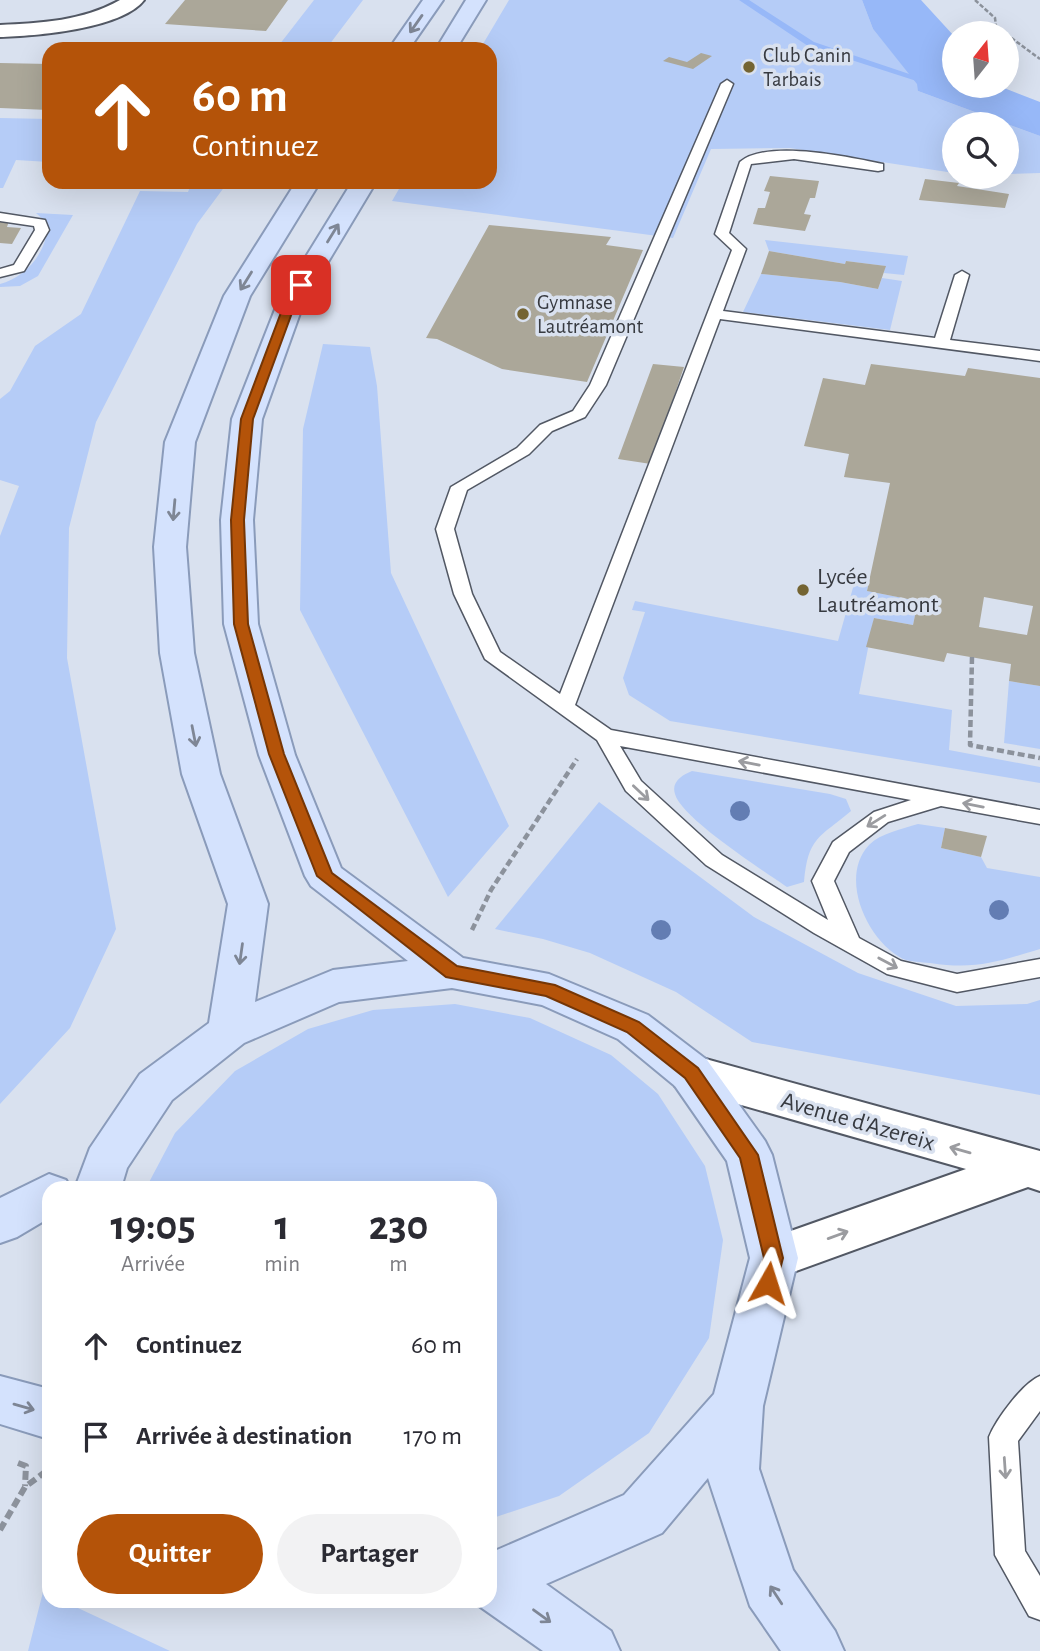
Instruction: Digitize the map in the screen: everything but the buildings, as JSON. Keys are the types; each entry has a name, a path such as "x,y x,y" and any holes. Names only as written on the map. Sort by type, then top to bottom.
{"main road":[{"path":"0,32 82,20 112,11 134,0"},
{"path":"404,42 433,0"},
{"path":"450,42 476,0"},
{"path":"229,1031 248,904 201,774 177,653 170,547 180,442 237,296 304,189"},
{"path":"360,189 291,302 247,419 237,520 241,624 277,754 325,876 452,972"},
{"path":"83,1181 102,1175 156,1087 229,1031 333,986 452,972 549,990 633,1027 691,1073 749,1155 774,1258 737,1406 732,1469 770,1586 815,1651"},
{"name":"Avenue d'Azereix","path":"691,1073 1033,1170"},
{"name":"Avenue d'Azereix","path":"774,1258 1033,1170"},
{"path":"0,1223 42,1198"},
{"path":"0,1400 42,1412"},
{"path":"497,1579 643,1514 737,1406"},
{"path":"497,1585 591,1651"}],"lane":[{"path":"727,84 598,385 579,414 546,428 523,451 459,487 445,530 463,594 492,656 605,736 1040,817"},
{"path":"564,708 739,249 722,234 746,162 764,155 792,156 878,167"},
{"path":"0,217 30,219 40,223 43,230 19,268 0,273"},
{"path":"942,344 962,275"},
{"path":"714,314 1040,356"},
{"path":"605,736 633,786 714,860 895,968 957,983 1040,968"},
{"path":"851,943 823,881 841,847 881,817 940,799"},
{"path":"1040,1388 1003,1437 1010,1555 1040,1605"}],"path":[{"path":"975,0 995,21"},
{"path":"1019,43 1040,59"},
{"path":"972,657 970,746 1040,758"},
{"path":"452,972 491,890 574,761 605,736"},
{"path":"14,1461 26,1466 25,1487"},
{"path":"0,1530 25,1487 42,1474"}],"shaded area":[{"path":"314,0 363,0 331,42 281,42"},
{"path":"509,0 862,0 873,29 918,84 918,91 975,112 942,112 942,171 790,148 711,149 673,238 392,201 399,189 497,189 497,42 484,42"},
{"path":"862,0 921,0 942,23 942,98 1019,98 1019,94 1040,102 1040,136 1019,128 1019,112 975,112 918,91 917,84 873,29"},
{"path":"0,118 42,119 42,162 16,160 3,188 0,188"},
{"path":"1019,128 1040,136 1040,173 1019,174"},
{"path":"189,189 223,189 197,224 96,422 69,528 67,658 116,929 70,1028 0,1104 0,536 19,486 0,480 0,399 10,391 35,346 81,314 140,191 188,192"},
{"path":"36,213 73,215 38,276 20,286 0,287 0,284 18,276 40,253 47,233 47,223"},
{"path":"765,240 908,256 904,275 884,273 885,266 846,261 845,264 769,251"},
{"path":"761,274 840,282 878,289 882,278 902,281 890,330 743,312"},
{"path":"323,344 370,347 377,386 391,573 509,826 448,897 300,610 303,429"},
{"path":"856,577 869,580 867,591 918,601 913,625 874,618 859,694 952,710 949,750 1040,767 1040,783 670,721 629,695 623,678 645,612 632,610 635,601 838,641"},
{"path":"1009,681 1040,686 1040,749 1004,743"},
{"path":"692,771 830,794 846,799 851,811 823,833 812,847 804,882 787,887 707,830 681,804 674,790 676,783"},
{"path":"599,802 754,917 858,973 956,1006 1027,1004 1040,1000 1040,1095 752,1042 676,992 590,953 495,929"},
{"path":"918,824 945,828 941,848 981,857 987,868 1040,877 1040,949 986,964 960,966 903,959 890,951 879,939 861,908 856,874 860,859 869,845 879,837"},
{"path":"455,1004 530,1018 611,1055 658,1094 705,1166 723,1240 709,1338 649,1433 559,1496 497,1517 497,1181 150,1181 175,1133 235,1071 308,1029 373,1010"},
{"path":"42,1596 42,1608 78,1608 170,1651 28,1651"}],"waterway":[{"path":"743,0 811,44 932,83"}],"place":[{"name":"Club Canin Tarbais","path":"749,67"},
{"name":"Gymnase Lautréamont","path":"523,314"},
{"name":"Lycée Lautréamont","path":"803,590"}],"route":[{"path":"301,285 291,302 247,419 237,520 241,624 277,754 325,876 452,972 549,990 633,1027 691,1073 749,1155 774,1258 768,1283"}]}
